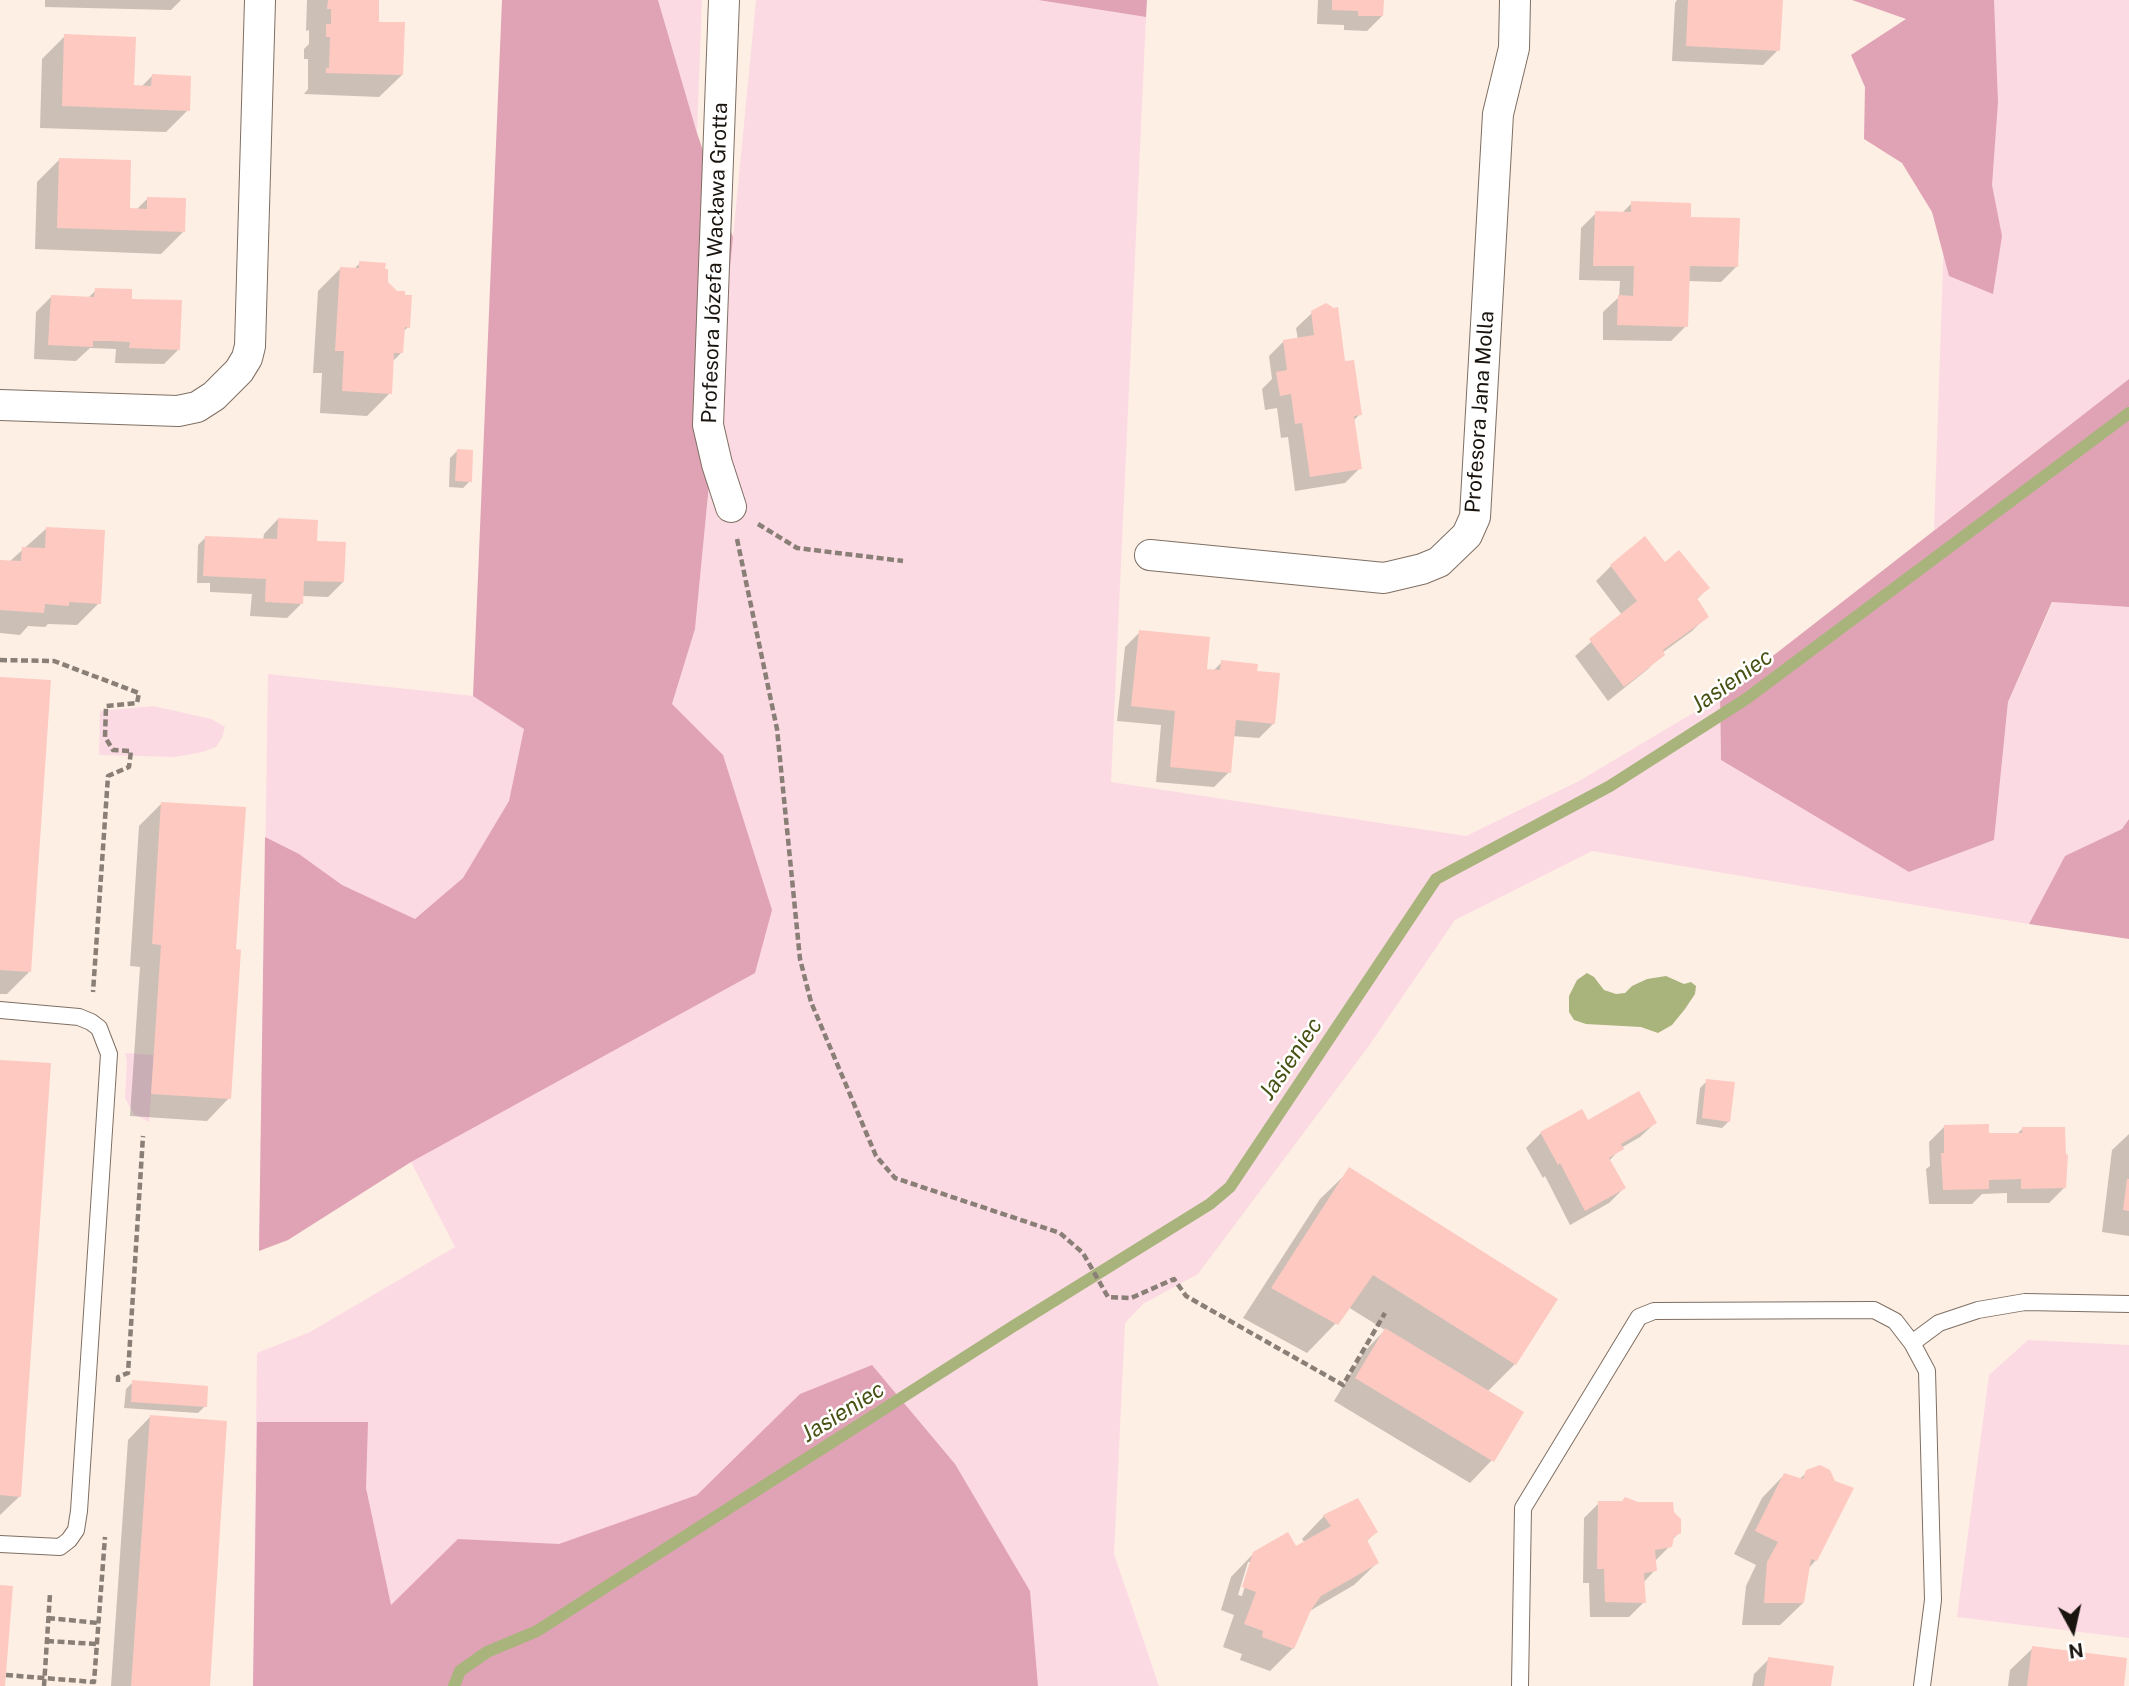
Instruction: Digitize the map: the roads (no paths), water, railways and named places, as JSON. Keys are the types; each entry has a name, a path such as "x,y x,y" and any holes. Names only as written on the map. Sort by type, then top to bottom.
{"street":[{"path":"0,405 178,411 197,407 214,396 239,371 250,346 260,0"},
{"name":"Profesora Józefa Wacława Grotta","path":"724,0 708,425 716,464 731,507"},
{"name":"Profesora Jana Molla","path":"1150,555 1384,578 1439,562 1467,535 1475,517 1498,114 1514,48 1515,0"}],"lane":[{"path":"0,1010 79,1017 99,1028 109,1055 76,1530 60,1547 0,1544"},
{"path":"1912,1343 1939,1323 1990,1308 2025,1302 2129,1304"},
{"path":"1520,1686 1523,1508 1639,1317 1654,1311 1874,1310 1895,1321 1912,1343 1927,1371 1933,1600 1922,1686"}],"waterway":[{"name":"Jasieniec","path":"454,1686 460,1671 487,1652 537,1631 1012,1327 1210,1204 1230,1187 1436,879 1610,786 1746,699 2129,413"}]}
